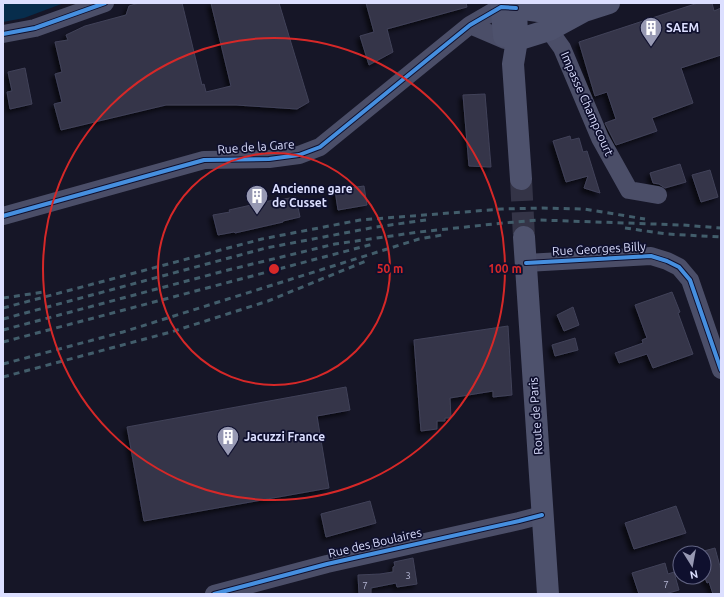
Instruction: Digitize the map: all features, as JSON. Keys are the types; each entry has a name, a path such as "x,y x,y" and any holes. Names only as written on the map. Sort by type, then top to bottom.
{"main road":[{"path":"511,40 547,21 609,3"},
{"path":"521,180 508,5 547,21"},
{"name":"Route de Paris","path":"524,237 548,594"}],"street":[{"path":"3,34 35,28 60,9 105,3"},
{"name":"Rue de la Gare","path":"3,216 204,160 268,158 298,155 320,147 470,25 508,5"},
{"name":"Impasse Champcourt","path":"547,21 562,48 600,138 629,190 658,195"},
{"path":"470,25 511,40"},
{"name":"Rue Georges Billy","path":"526,263 651,256 679,267 690,280 721,370"},
{"name":"Rue des Boulaires","path":"214,594 326,564 542,515"}],"water":[{"path":"3,3 64,3 24,18 3,22"}],"building":[{"path":"139,3 182,3 202,85 204,84 206,92 231,86 211,3 279,3 309,102 297,109 236,105 166,105 61,130 54,104 62,102 55,74 62,72 55,42 68,40 66,35 85,26 126,15 129,6"},
{"path":"366,3 466,3 467,7 387,29 393,52 369,65 360,36 374,32"},
{"name":"SAEM","path":"698,3 712,3 714,11 721,8 721,55 681,68 693,103 652,118 657,131 616,145 605,123 616,119 607,92 595,96 579,42"},
{"path":"25,68 32,104 10,109 7,92 12,91 8,72"},
{"path":"485,94 491,167 469,166 463,95"},
{"path":"570,136 571,140 579,138 583,152 587,151 600,193 584,188 588,176 566,182 553,141"},
{"path":"680,164 686,182 665,188 659,184 653,183 650,173"},
{"path":"710,170 718,197 701,202 692,175"},
{"path":"364,186 367,205 338,210 335,190"},
{"name":"Ancienne gare de Cusset","path":"296,197 300,217 235,233 218,235 213,215 278,199"},
{"path":"672,292 693,354 653,368 647,354 619,363 615,353 643,343 642,340 647,338 635,305"},
{"path":"573,307 579,325 564,331 557,315"},
{"path":"508,326 512,395 493,397 493,391 450,398 451,418 445,418 445,421 437,421 437,429 421,431 414,340"},
{"path":"575,338 578,350 555,356 552,345"},
{"name":"Jacuzzi France","path":"346,387 350,410 317,416 329,488 144,521 127,427"},
{"path":"370,501 376,523 326,537 321,514"},
{"path":"676,506 686,533 634,549 625,523"},
{"path":"715,548 721,570 721,594 713,594 710,585 712,585 712,549"},
{"path":"413,558 417,584 397,587 396,583 371,588 371,594 359,594 358,575 393,572 393,567 395,566 394,562"},
{"path":"665,563 668,574 672,573 672,585 678,585 679,590 665,594 639,594 632,573"}],"tunnel":[{"path":"521,179 524,237"}],"railway":[{"path":"3,308 262,239 360,220 502,209 542,208 584,209 645,219"},
{"path":"3,319 266,248 376,227 426,220"},
{"path":"3,330 228,270 335,244 419,232 540,220 682,225 721,228"},
{"path":"625,228 667,234 721,237"},
{"path":"3,364 123,332 419,239 442,235"},
{"path":"3,342 373,244"},
{"path":"3,377 171,332 268,301 366,261"},
{"path":"3,298 44,292"}],"cycle path":[{"path":"3,34 35,28 105,3"},
{"path":"3,216 204,160 269,159 299,155 320,147 470,25 501,7 516,8"},
{"path":"526,263 651,256 679,267 690,280 721,370"},
{"path":"214,594 327,564 542,515"}],"place":[{"name":"SAEM","path":"651,48"},
{"name":"Ancienne gare de Cusset","path":"257,216"},
{"name":"Jacuzzi France","path":"228,456"}]}
